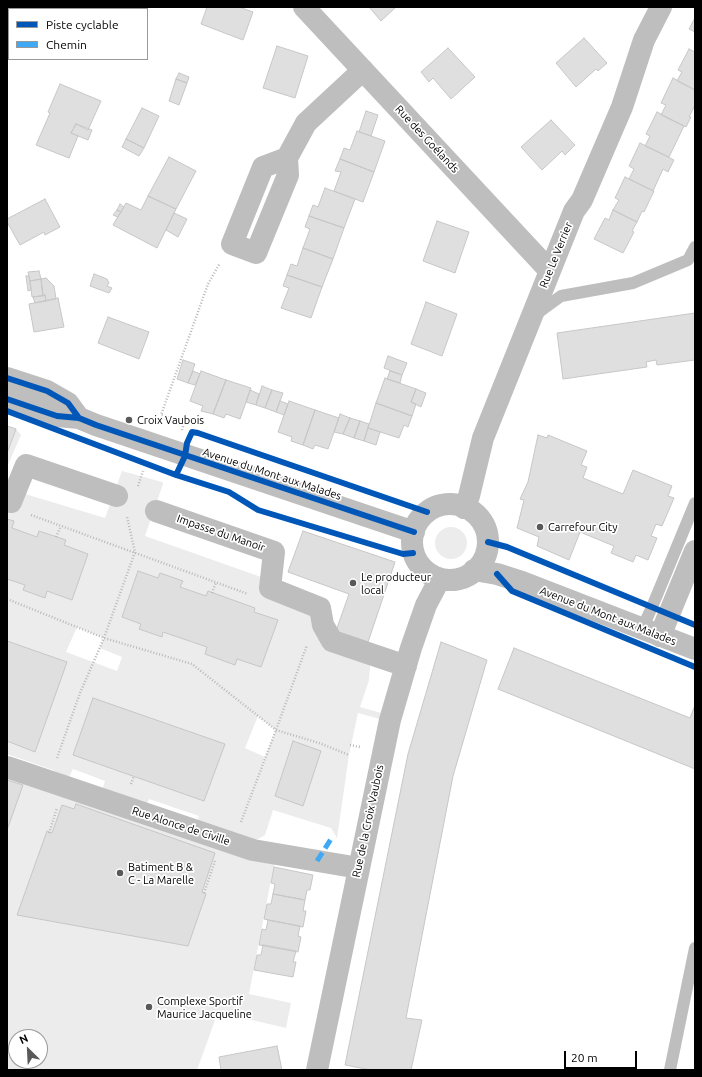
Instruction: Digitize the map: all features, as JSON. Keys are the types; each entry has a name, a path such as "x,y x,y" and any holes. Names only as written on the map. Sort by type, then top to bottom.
{"street":[{"name":"Rue des Goélands","path":"304,7 549,270"},
{"name":"Rue Le Verrier","path":"464,508 469,496 483,438 532,317 549,270 574,211 582,200 622,107 644,40 661,7"},
{"path":"232,244 256,253 288,175 288,158 306,123 363,70"},
{"name":"Avenue du Mont aux Malades","path":"7,378 47,391 68,403 79,418"},
{"name":"Avenue du Mont aux Malades","path":"7,399 57,416 79,418 96,426 414,532"},
{"path":"9,501 26,465 117,496"},
{"path":"447,504 464,508 470,510 479,518 486,529 488,542 483,561 474,570 460,578 449,580 437,578 418,564 413,553 412,541 419,519 436,507 447,504"},
{"name":"Impasse du Manoir","path":"156,511 274,552 270,588"},
{"name":"Avenue du Mont aux Malades","path":"487,550 522,582"},
{"path":"651,632 695,551"},
{"name":"Avenue du Mont aux Malades","path":"474,570 497,574 522,582 695,650"},
{"name":"Rue de la Croix Vaubois","path":"317,1070 390,720 426,605 436,586 437,578"},
{"path":"270,588 320,608 323,625 332,641 406,666"},
{"name":"Rue Alonce de Civille","path":"7,767 253,850 359,868"}],"lane":[{"path":"532,317 561,296 633,283 688,260 695,247"},
{"path":"651,632 652,607 695,503"},
{"path":"670,1070 695,948"}],"path":[{"path":"180,434 184,423 161,415 208,284 232,244"},
{"path":"9,501 11,508 255,596 270,588"},
{"path":"56,537 60,526"},
{"path":"48,781 80,694 104,638 135,552"},
{"path":"212,592 216,582"},
{"path":"7,599 104,638 192,664 276,730 319,743 349,755"},
{"path":"204,893 276,730 313,628 323,625"}],"shaded area":[{"path":"16,429 21,435 7,467 7,453"},
{"path":"122,471 162,482 163,484 145,536 264,578 270,588 320,608 323,625 371,654 369,680 360,707 381,713 380,719 358,713 349,755 337,838 331,828 273,810 265,835 253,842 197,824 199,816 149,799 146,807 102,791 105,781 73,769 68,779 53,770 7,754 7,480 22,493 105,518","holes":["77,627 104,638 100,648 122,657 117,671 66,652","258,716 276,730 265,757 245,748"]},
{"path":"448,527 454,527 463,531 467,543 463,555 454,559 448,559 439,555 435,546 435,540 439,531"},
{"path":"7,767 276,854 249,994 291,1003 286,1028 218,1012 197,1070 7,1070"}],"building":[{"path":"207,7 239,7 253,12 243,40 201,24"},
{"path":"369,7 396,7 381,21"},
{"path":"695,18 695,32 689,29"},
{"path":"584,38 607,63 598,71 596,69 576,87 556,63"},
{"path":"7,40 8,57 7,59"},
{"path":"277,46 308,56 295,98 263,88"},
{"path":"448,48 475,77 451,99 433,78 429,82 421,72"},
{"path":"689,49 695,52 695,90 677,81 682,72 678,70"},
{"path":"179,73 189,77 187,83 176,79"},
{"path":"673,78 695,90 695,105 686,127 661,115 666,105 661,103"},
{"path":"176,79 187,83 179,105 169,101"},
{"path":"60,84 101,101 88,130 76,124 71,133 78,136 69,158 36,145 50,113 48,112"},
{"path":"142,108 159,116 144,148 126,139"},
{"path":"366,111 378,115 371,136 359,132"},
{"path":"657,112 684,126 669,157 645,146 650,136 646,134"},
{"path":"551,120 575,145 565,155 562,151 542,170 521,147"},
{"path":"76,124 92,130 88,140 71,133"},
{"path":"357,131 385,141 374,172 340,159 344,148 350,150"},
{"path":"126,139 144,148 139,156 122,147"},
{"path":"640,143 674,160 668,172 663,169 653,191 629,179 634,169 629,166"},
{"path":"169,157 196,171 176,209 148,196"},
{"path":"340,159 374,172 363,202 334,191 341,172 335,171"},
{"path":"625,177 654,191 644,212 642,211 637,222 613,210 619,200 615,198"},
{"path":"325,188 355,199 344,228 309,216 313,205 318,207"},
{"path":"148,196 176,209 157,248 113,225 126,203 141,210"},
{"path":"45,199 60,227 45,235 44,232 20,245 7,222 7,219"},
{"path":"120,204 124,207 121,212 117,210"},
{"path":"117,210 121,212 118,217 113,215"},
{"path":"613,210 637,222 632,231 634,232 623,253 594,239 605,218 609,220"},
{"path":"174,213 187,219 178,237 166,230"},
{"path":"309,216 344,228 333,259 303,248 310,229 305,227"},
{"path":"437,221 469,232 455,273 423,261"},
{"path":"303,248 333,259 322,287 287,275 291,264 297,266"},
{"path":"39,271 41,279 30,281 28,272"},
{"path":"94,274 107,279 109,283 107,286 112,288 109,293 90,286"},
{"path":"287,275 322,287 311,318 281,308 289,288 283,286"},
{"path":"26,276 29,276 31,290 28,291"},
{"path":"46,278 54,286 56,299 46,301 45,295 43,296 41,279"},
{"path":"41,279 43,296 32,297 30,281"},
{"path":"45,295 46,301 35,303 33,297"},
{"path":"58,298 64,327 34,332 29,304"},
{"path":"426,302 457,314 442,356 411,344"},
{"path":"695,313 695,360 657,365 656,360 646,362 647,367 563,379 557,333"},
{"path":"108,317 149,332 139,359 98,343"},
{"path":"388,356 407,363 402,375 384,368"},
{"path":"183,360 195,364 188,383 177,379"},
{"path":"193,371 200,374 195,385 188,383"},
{"path":"201,371 226,380 213,414 201,411 203,406 190,401"},
{"path":"390,371 402,375 400,383 387,379"},
{"path":"385,378 416,389 411,402 416,404 412,416 376,403"},
{"path":"226,380 251,388 240,419 226,414 224,418 213,414"},
{"path":"262,386 272,390 265,408 256,405"},
{"path":"416,389 426,393 421,407 411,402"},
{"path":"250,390 259,394 256,405 246,402"},
{"path":"272,390 283,393 276,412 265,408"},
{"path":"280,401 288,404 284,415 276,412"},
{"path":"289,401 315,410 303,445 291,441 292,437 278,432"},
{"path":"376,403 412,416 408,427 404,425 399,438 368,428"},
{"path":"315,410 339,418 328,449 315,445 313,449 303,445"},
{"path":"340,414 350,418 343,434 334,432"},
{"path":"350,418 360,421 354,438 343,434"},
{"path":"360,421 369,424 364,441 354,438"},
{"path":"7,426 16,429 7,453"},
{"path":"368,428 380,432 376,445 364,441"},
{"path":"538,435 547,438 548,435 587,451 581,465 587,467 583,478 623,494 633,470 672,486 668,496 674,498 662,526 656,524 651,536 657,538 648,560 636,555 633,562 611,553 614,546 580,532 569,560 537,546 539,537 517,528 524,500 520,499 528,482"},
{"path":"7,519 14,521 12,528 37,537 39,531 66,540 64,545 88,554 72,600 47,591 45,598 23,590 25,585 7,579"},
{"name":"Le producteur local","path":"303,531 395,562 368,642 336,631 349,594 288,572"},
{"path":"138,571 158,578 160,573 183,581 180,587 206,596 208,591 255,608 254,612 278,620 261,667 237,659 235,665 205,654 207,647 163,632 162,637 139,629 141,624 122,617"},
{"path":"7,641 67,662 35,752 7,741"},
{"path":"441,642 487,660 453,776 406,1018 422,1020 411,1070 371,1070 345,1065 408,754"},
{"path":"514,648 690,718 695,705 695,769 498,689"},
{"path":"93,698 225,744 204,801 73,755"},
{"path":"293,741 321,751 303,806 275,796"},
{"path":"7,780 23,785 7,830"},
{"name":"Batiment B & C - La Marelle","path":"76,804 215,853 202,892 206,894 188,946 17,915 47,831 52,833 62,805 74,809"},
{"path":"274,867 313,875 310,890 307,890 305,900 273,894 275,884 271,883"},
{"path":"273,894 305,900 303,911 306,911 303,927 264,919 267,904 271,904"},
{"path":"268,920 300,926 298,936 301,937 298,952 259,945 262,929 266,930"},
{"path":"263,945 296,951 293,962 296,962 293,977 254,970 257,955 261,955"},
{"path":"277,1046 282,1070 221,1070 219,1057"}],"marked path":[{"path":"317,861 331,839"}],"cycle path":[{"path":"7,378 47,391 68,403 79,418"},
{"path":"7,399 57,416 79,418 414,532"},
{"path":"7,411 176,475 229,492 258,510 403,554 413,553"},
{"path":"176,475 185,456 187,443 192,432 427,512"},
{"path":"488,542 507,547 695,625"},
{"path":"497,574 512,591 695,667"}],"place":[{"name":"Croix Vaubois","path":"129,420"},
{"name":"Carrefour City","path":"540,527"},
{"name":"Le producteur local","path":"353,583"},
{"name":"Batiment B & C - La Marelle","path":"120,873"},
{"name":"Complexe Sportif Maurice Jacqueline","path":"149,1007"}]}
